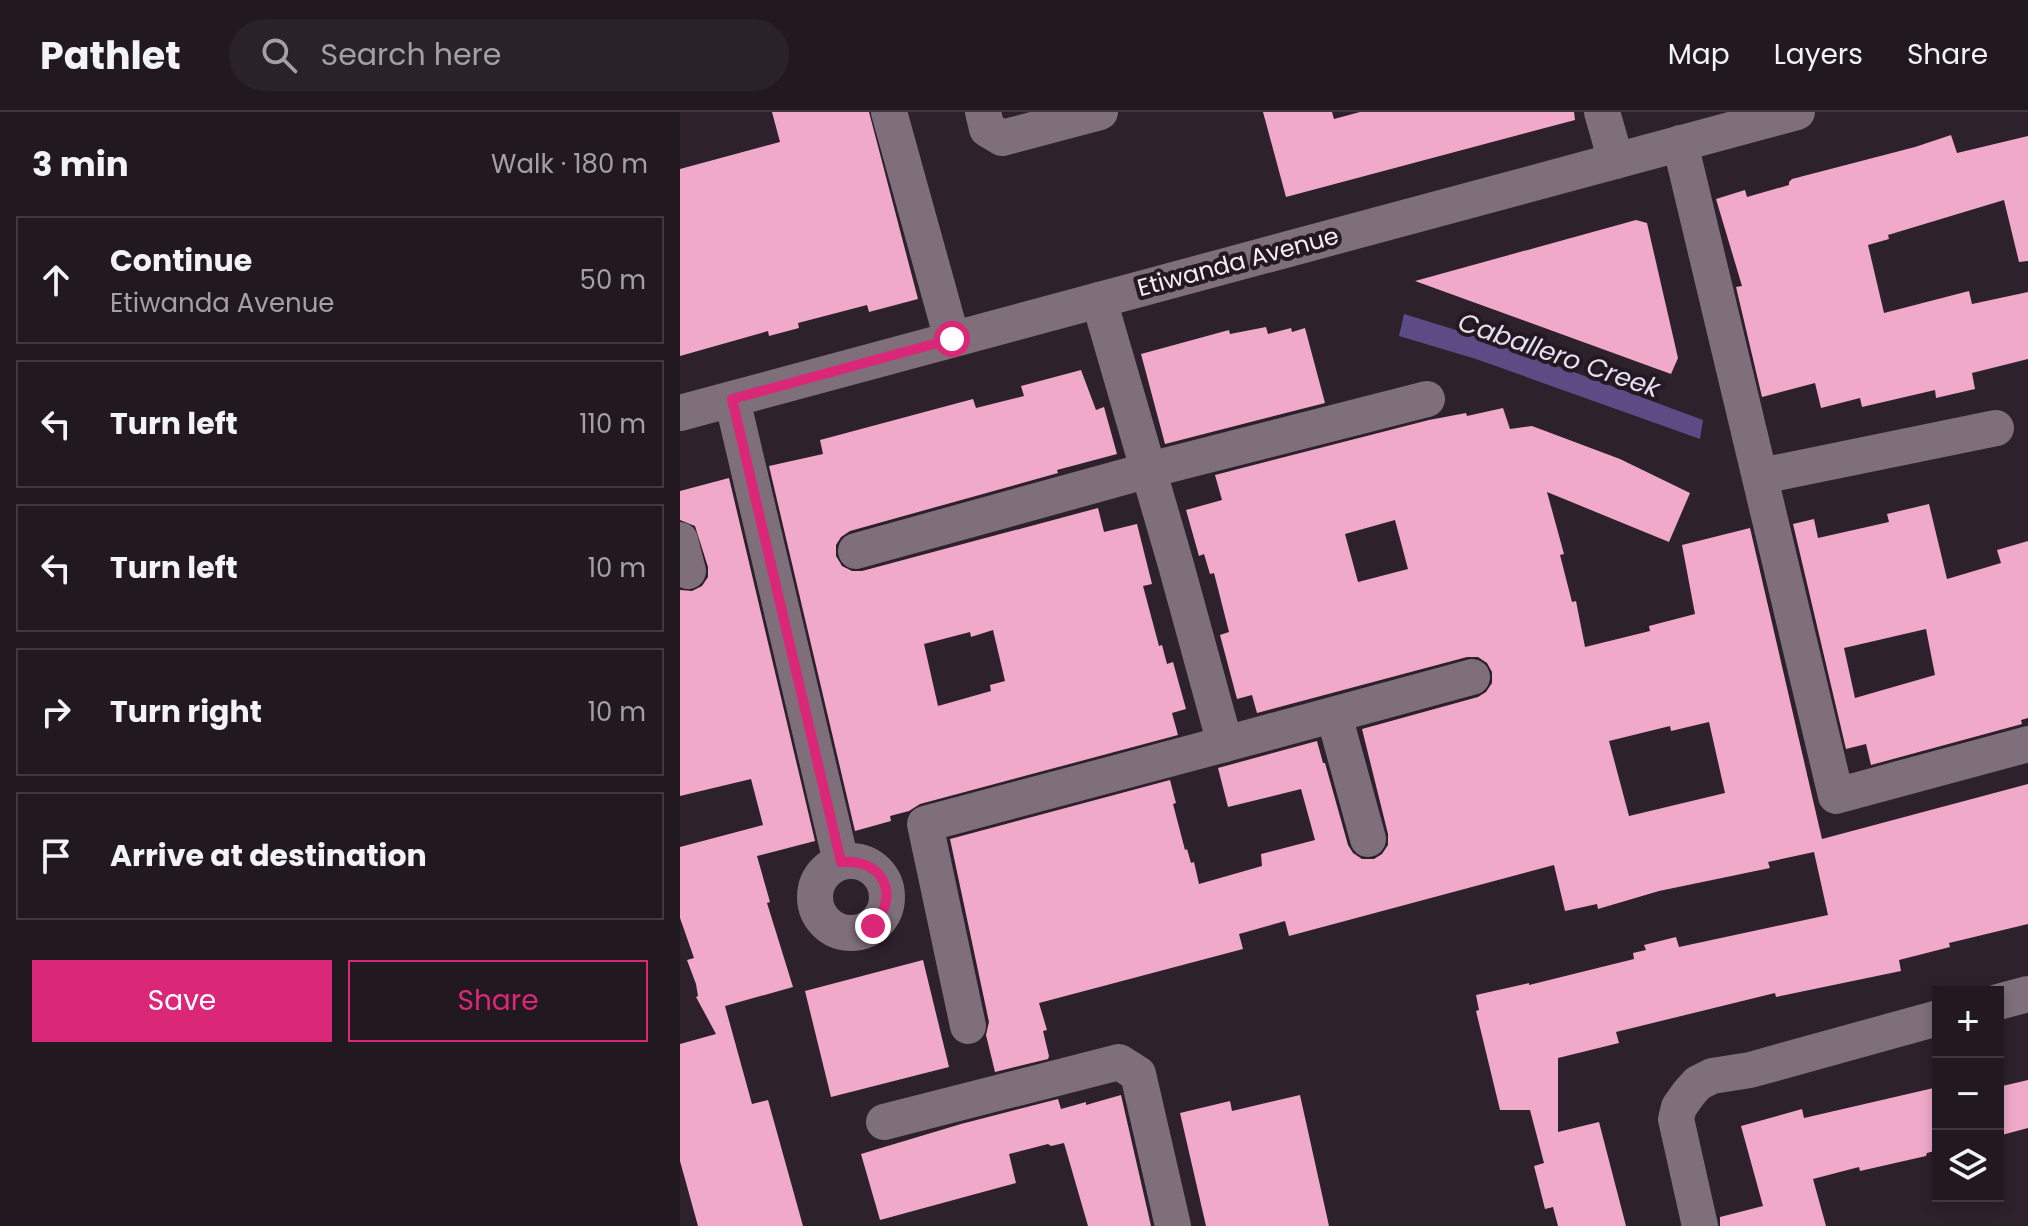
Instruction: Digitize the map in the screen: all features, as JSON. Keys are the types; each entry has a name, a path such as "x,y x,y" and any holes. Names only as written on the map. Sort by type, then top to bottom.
{"street":[{"path":"889,112 952,339"},
{"path":"983,112 987,129 1002,138 1100,112"},
{"path":"1602,112 1616,161"},
{"name":"Etiwanda Avenue","path":"680,413 1797,112"},
{"path":"1680,143 1836,796 2028,744"},
{"path":"1099,300 1225,744"},
{"path":"732,399 841,862"},
{"path":"856,551 1149,470 1427,399"},
{"path":"1761,476 1996,428"},
{"path":"968,1026 925,824 1472,677"},
{"path":"1334,715 1368,839"},
{"path":"2004,1000 2028,994"},
{"path":"1700,1226 1676,1119 1679,1107 1698,1083 1712,1076 1750,1070 1932,1020"},
{"path":"884,1122 1119,1062 1138,1074 1173,1226"}],"shaded area":[{"path":"1404,314 1482,338 1703,420 1700,439 1476,359 1399,336"}],"building":[{"path":"772,112 869,112 918,299 869,312 867,305 798,323 799,328 769,336 768,331 680,356 680,169 780,142"},
{"path":"1263,112 1332,112 1334,119 1360,112 1574,112 1575,120 1286,197"},
{"path":"1951,135 1957,153 2028,136 2028,261 2019,262 2004,200 1888,235 1889,239 1868,245 1884,313 1969,291 1972,304 2028,292 2028,359 1972,373 1975,389 1936,398 1935,390 1862,407 1860,398 1821,408 1815,383 1762,397 1736,287 1742,286 1716,199 1745,190 1747,197 1789,185 1792,179"},
{"path":"1636,220 1647,223 1678,358 1671,374 1415,281"},
{"path":"1266,327 1268,334 1305,328 1325,403 1165,444 1141,354 1229,330 1230,334"},
{"path":"1081,370 1096,410 1104,407 1117,454 850,531 836,545 836,556 842,566 852,571 862,571 1098,508 1104,532 1137,524 1152,584 1143,586 1159,646 1162,645 1167,664 1173,662 1186,709 1172,713 1178,735 920,804 909,811 890,816 891,821 855,831 769,466 823,454 820,440 973,399 976,408 1024,396 1021,386","holes":["993,630 1005,681 990,685 991,691 938,706 924,644 970,632 971,637"]},
{"path":"1503,408 1510,429 1532,426 1620,459 1690,493 1669,542 1547,492 1585,647 1650,631 1649,626 1695,614 1682,545 1750,528 1822,839 2028,784 2028,924 1949,943 1950,947 1899,960 1901,971 1776,997 1775,993 1616,1032 1619,1043 1558,1058 1558,1132 1599,1122 1626,1226 1558,1226 1553,1207 1545,1209 1534,1166 1544,1163 1530,1110 1500,1110 1476,1011 1479,1010 1476,995 1634,959 1633,953 1646,950 1644,945 1676,937 1679,947 1828,915 1814,852 1768,862 1770,868 1659,891 1598,909 1597,904 1565,911 1554,865 1289,936 1285,921 1239,934 1243,949 1039,1003 1047,1030 1043,1031 1048,1059 995,1072 986,1035 989,1022 950,839 1170,780 1185,850 1191,863 1194,862 1199,884 1262,866 1261,854 1315,840 1301,789 1228,807 1218,768 1317,741 1348,845 1362,859 1374,859 1382,854 1388,845 1388,834 1362,729 1478,697 1492,683 1492,672 1487,663 1478,657 1467,657 1257,713 1252,695 1237,699 1220,635 1229,632 1214,573 1210,574 1204,554 1199,556 1186,510 1222,500 1215,475 1429,420 1466,413 1467,416","holes":["1395,520 1408,569 1358,582 1345,534","1709,722 1725,793 1629,816 1609,741 1670,726 1671,731"]},
{"path":"729,478 815,841 757,856 770,902 767,903 793,987 725,1006 752,1104 768,1100 803,1226 698,1226 680,1161 680,1044 716,1034 696,997 696,984 687,960 694,958 680,918 680,847 763,825 751,779 680,796 680,590 692,591 702,586 708,577 708,567 695,526 680,520 680,491"},
{"path":"1929,504 1947,579 2001,563 1997,550 2028,541 2028,718 2021,720 2022,724 1871,765 1866,744 1846,749 1793,524 1814,519 1818,538 1889,522 1887,514","holes":["1926,629 1935,675 1855,698 1844,648"]},
{"path":"923,960 949,1067 831,1097 805,991"},
{"path":"2028,1080 2028,1128 2004,1134 2004,1130 2004,1086"},
{"path":"1932,1088 1932,1152 1926,1156 1860,1171 1859,1167 1813,1179 1826,1226 1720,1226 1720,1217 1763,1206 1741,1126 1802,1109 1804,1118"},
{"path":"1121,1095 1151,1226 1088,1226 1064,1143 1009,1154 1016,1183 880,1220 861,1154 1058,1099 1061,1109"},
{"path":"1300,1095 1329,1226 1206,1226 1180,1113 1230,1101 1232,1111"}],"route":[{"path":"873,926 886,905 884,881 866,864 841,862 732,399 952,339"}],"water label":[{"name":"Caballero Creek","path":"1559,355"}]}
